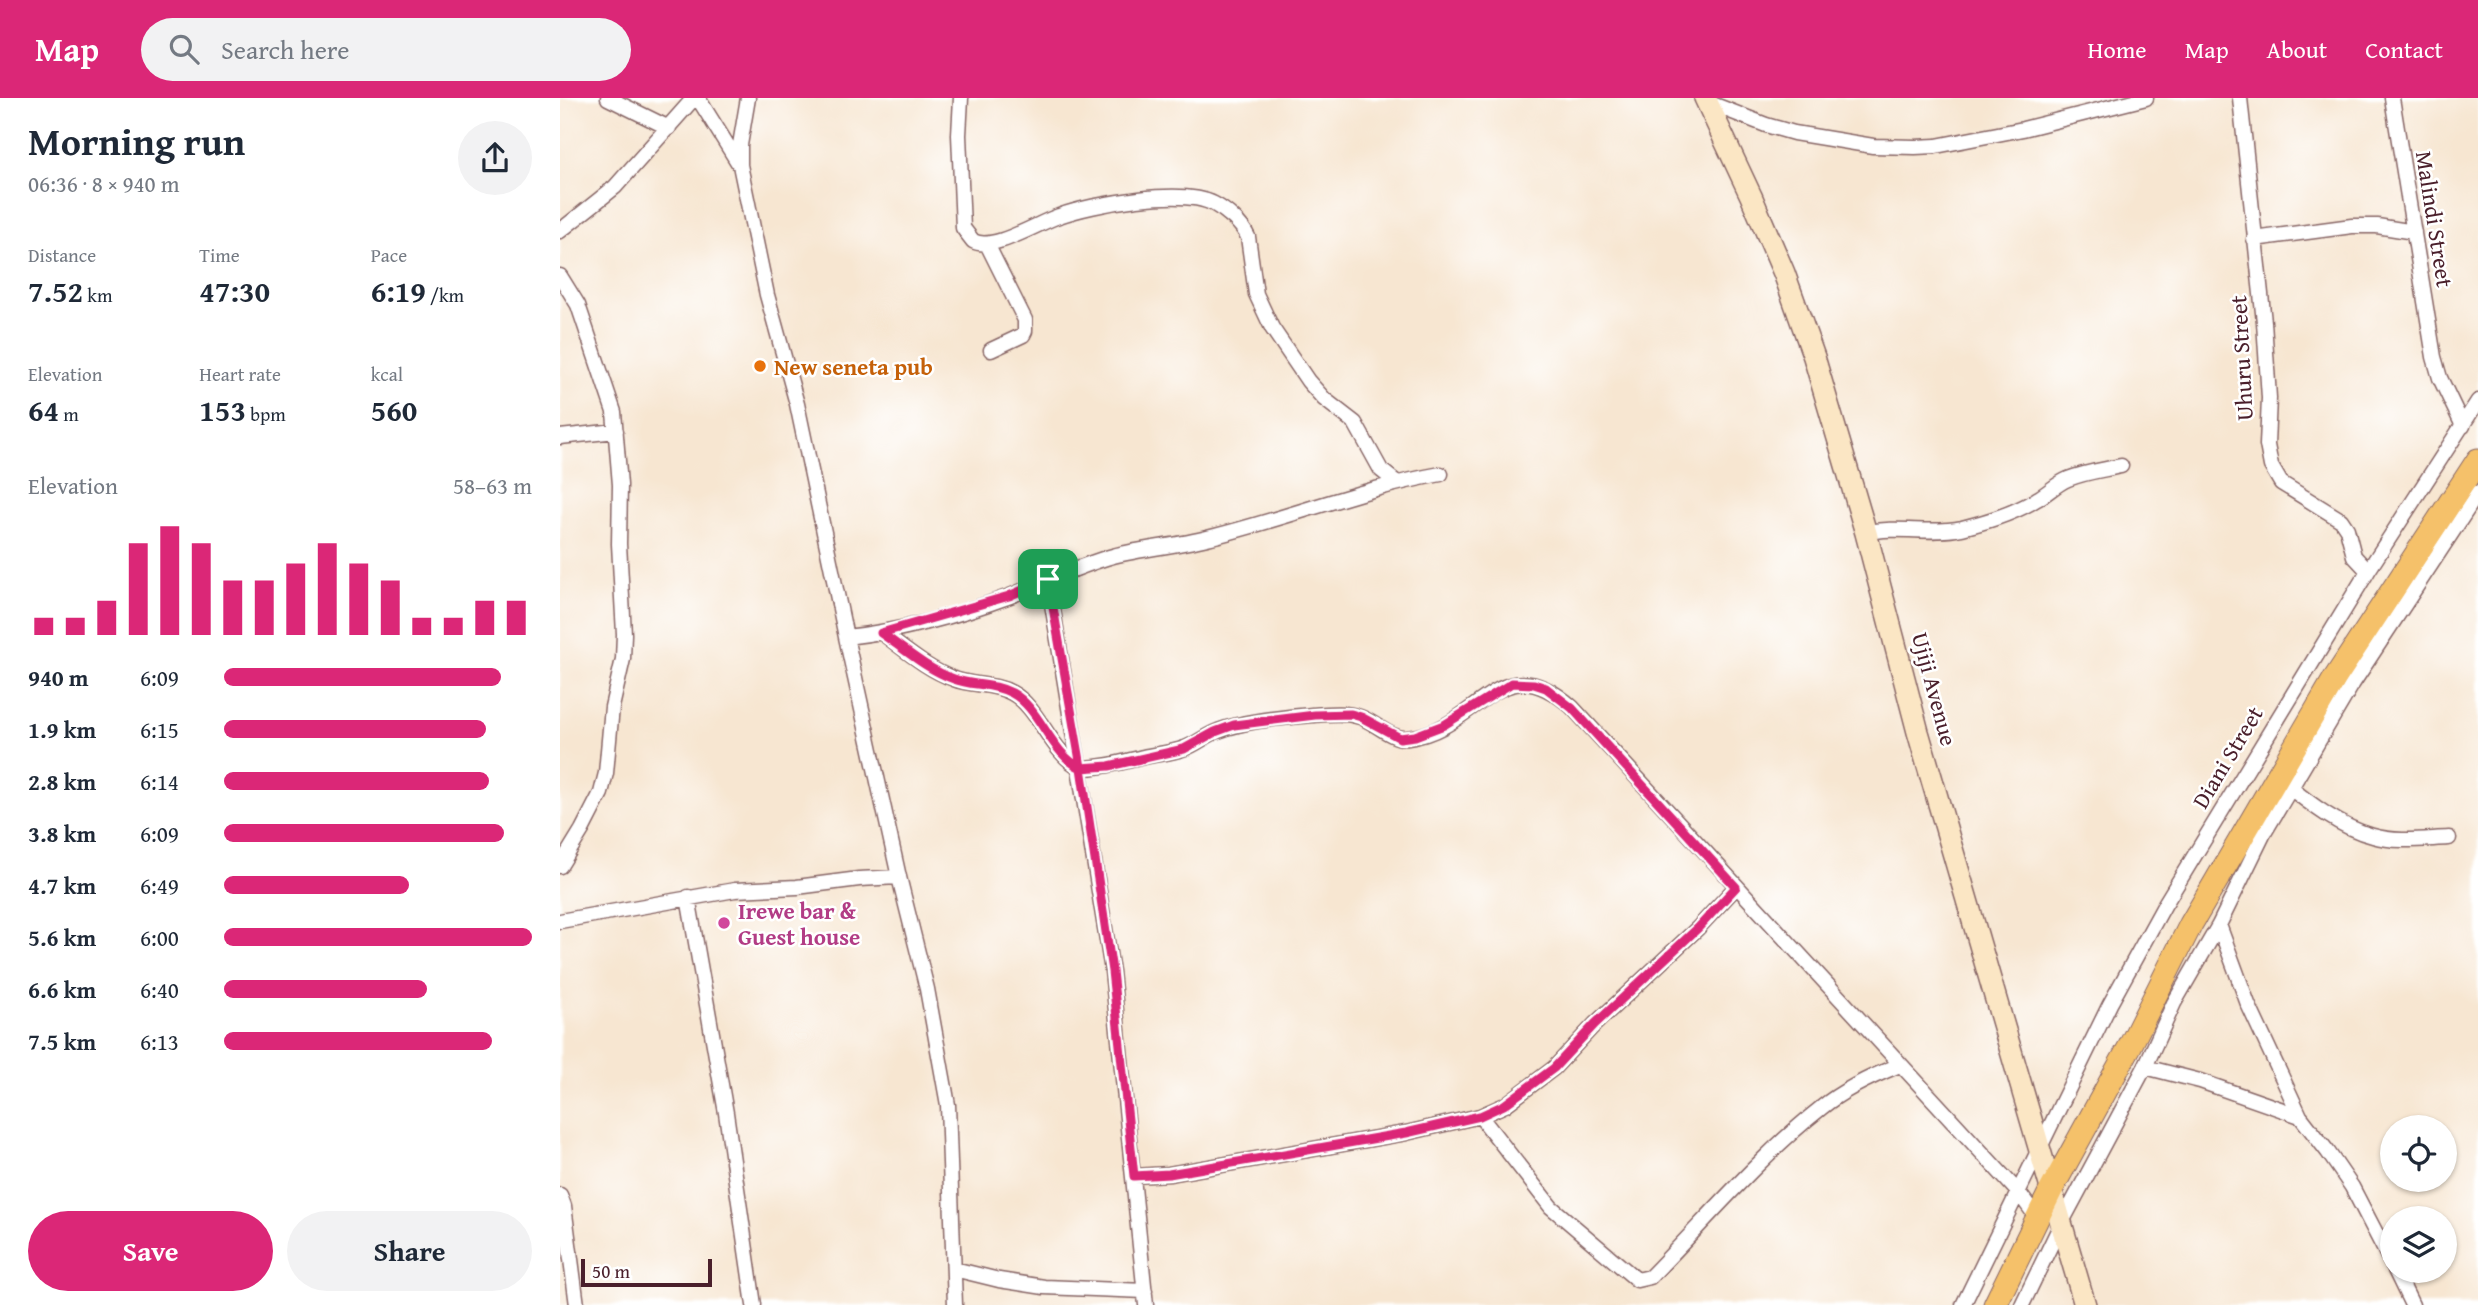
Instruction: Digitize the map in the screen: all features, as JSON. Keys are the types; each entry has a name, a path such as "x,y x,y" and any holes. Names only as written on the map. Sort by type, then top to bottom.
{"main road":[{"name":"Ujiji Avenue","path":"1706,100 1784,273 1814,357 1866,533 1918,732 2085,1305"},
{"path":"1995,1305 2051,1190 2129,1048 2191,924 2284,783 2335,678 2478,460"}],"street":[{"path":"608,98 669,128"},
{"path":"560,231 615,187 696,98 740,165"},
{"path":"748,98 740,145 740,165 767,295 797,404 899,877 927,989 948,1105 955,1305"},
{"path":"961,98 959,135 963,228 973,242 986,244 1005,240 1063,214 1123,201 1155,197 1212,203 1244,230 1248,237 1256,294 1272,328 1308,381 1324,399 1355,423 1381,470 1396,482"},
{"path":"1706,100 1766,125 1794,133 1873,146 1915,147 1936,146 2023,130 2146,98"},
{"name":"Uhuru Street","path":"2240,98 2264,322 2269,398 2267,445 2271,466 2281,483 2341,520 2347,529 2354,555 2368,571"},
{"name":"Malindi Street","path":"2392,98 2434,357 2440,378 2463,426"},
{"path":"2254,239 2352,226 2377,226 2414,232"},
{"path":"986,244 1025,320 1026,327 1023,335 991,350"},
{"path":"560,276 578,306 614,412 624,611 623,659 612,706 606,773 601,793 560,866"},
{"name":"Diani Street","path":"1963,1305 2110,1004 2165,904 2368,571 2478,401"},
{"path":"560,437 616,431"},
{"path":"1866,533 1882,529 1934,531 1962,528 2020,509 2069,478 2121,466"},
{"path":"846,638 881,633 1009,596 1114,556 1206,538 1343,500 1396,482 1441,474"},
{"path":"2022,1305 2062,1222 2145,1067 2174,1003 2219,925 2263,835 2284,783 2478,493"},
{"path":"954,1269 1044,1287 1146,1298 1112,971 1081,768 1048,579"},
{"path":"881,633 934,670 956,680 981,683 1012,693 1064,755 1081,768 1109,766 1184,749 1234,725 1315,715 1351,714 1406,738 1444,725 1512,683 1534,684 1560,696 2019,1193 2038,1219"},
{"path":"2284,783 2343,823 2372,836 2409,840 2449,838"},
{"path":"560,921 735,890 797,887 859,878 899,877"},
{"path":"1134,1176 1169,1174 1335,1146 1480,1116 1504,1105 1554,1068 1595,1024 1698,928 1736,887"},
{"path":"688,897 726,1113 754,1305"},
{"path":"2219,925 2248,1004 2300,1116 2352,1186 2380,1241"},
{"path":"1480,1116 1551,1208 1592,1240 1621,1268 1637,1280 1645,1280 1763,1160 1822,1107 1865,1079 1900,1065"},
{"path":"2145,1067 2200,1081 2300,1116"},
{"path":"560,1195 564,1206 577,1305"},
{"path":"2401,1283 2412,1305"}],"place":[{"name":"New seneta pub","path":"760,366"},
{"name":"Irewe bar & Guest house","path":"724,923"}],"route":[{"path":"1048,579 1009,596 944,617 881,633 934,670 956,680 981,683 1012,693 1064,755 1081,768 1109,766 1184,749 1234,725 1315,715 1351,714 1400,738 1406,738 1444,725 1512,683 1534,684 1560,696 1572,708 1736,887 1698,928 1595,1024 1554,1068 1504,1105 1480,1116 1406,1133 1169,1174 1134,1176 1112,971 1097,869 1081,768 1079,755 1048,579"}]}
